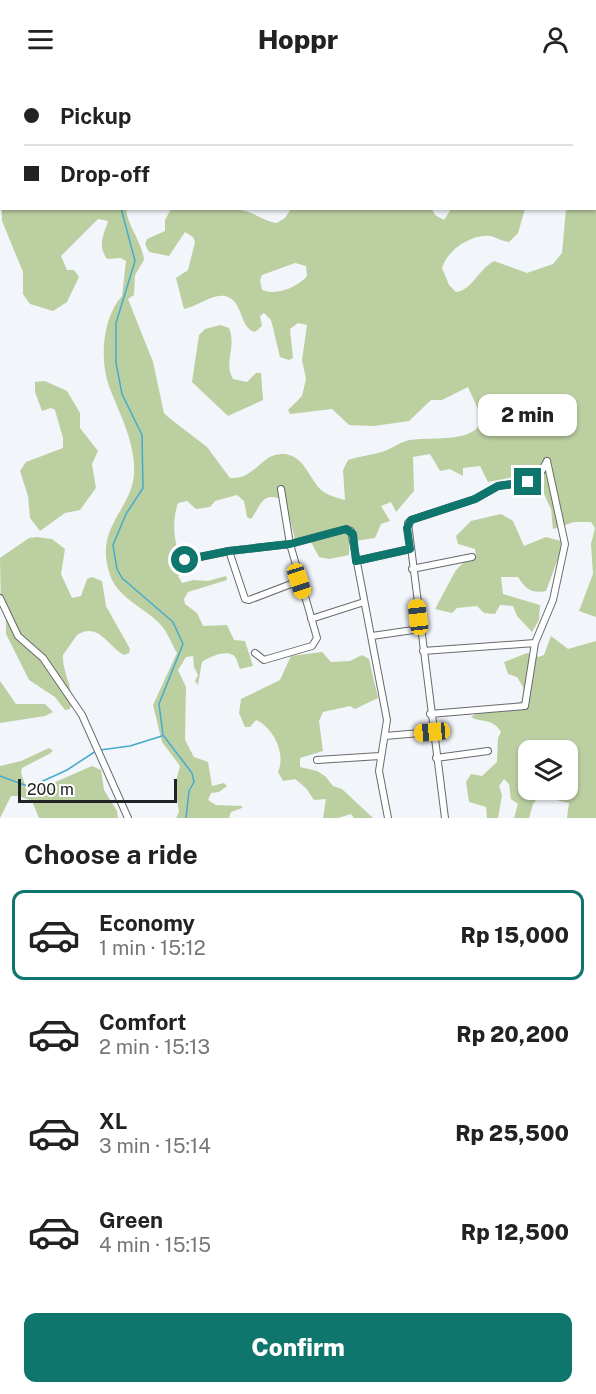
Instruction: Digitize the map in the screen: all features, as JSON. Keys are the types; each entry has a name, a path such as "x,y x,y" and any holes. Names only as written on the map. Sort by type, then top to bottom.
{"street":[{"path":"430,714 525,706 535,643 553,600 566,544 547,461 541,471 528,482 498,486 475,499 411,520 407,528 432,732 445,818"},
{"path":"255,652 264,660 312,646 317,638 290,544 281,489"},
{"path":"185,560 229,551 290,544 349,530 353,534 356,561 386,712 385,736 379,771 388,818"},
{"path":"356,561 410,549"},
{"path":"229,551 245,599 249,600 299,581"},
{"path":"412,569 472,557"},
{"path":"0,598 18,636 43,658 82,715 128,818"},
{"path":"311,619 364,602"},
{"path":"372,636 420,629"},
{"path":"423,651 535,643"},
{"path":"385,736 432,732"},
{"path":"436,758 488,751"},
{"path":"317,760 380,756"}],"green space":[{"path":"2,210 126,210 144,260 135,275 134,295 128,299 153,362 164,413 207,447 230,478 246,475 270,457 284,454 296,458 322,491 345,500 343,470 348,460 385,451 415,439 461,436 471,433 478,427 482,418 468,387 442,400 431,400 409,421 374,426 349,425 332,409 290,414 288,410 302,396 306,379 302,360 307,325 298,323 290,329 293,358 289,360 280,357 271,320 264,313 260,316 262,326 255,332 247,326 234,301 225,296 213,297 184,309 176,278 188,270 195,242 193,237 185,232 169,256 149,252 145,244 147,239 165,231 165,220 170,210 240,210 277,223 285,218 290,210 432,210 435,215 444,220 450,210 525,210 518,233 509,242 491,236 476,237 461,244 449,255 442,268 449,285 456,292 466,288 494,261 527,273 553,264 562,253 566,210 596,210 596,617 579,611 593,574 591,544 595,528 591,522 574,522 553,529 551,509 539,483 529,474 488,482 480,466 463,468 463,476 450,469 440,471 430,454 413,457 414,491 396,512 391,502 381,506 390,521 381,524 375,538 349,542 349,555 329,559 319,557 311,542 295,539 285,501 277,498 271,497 263,501 251,519 247,517 244,501 237,495 215,501 210,507 196,509 187,501 178,503 174,529 176,546 184,572 178,576 182,583 193,580 208,581 226,576 227,580 188,592 184,599 185,604 197,613 203,626 227,625 234,640 245,641 253,666 240,669 233,655 226,653 217,655 202,662 198,685 195,681 198,675 194,667 193,656 186,657 178,670 186,687 185,740 194,757 208,762 212,786 224,783 227,786 219,792 211,793 208,800 216,805 242,806 242,808 231,812 229,818 176,818 179,812 175,785 180,766 162,742 153,705 177,653 161,625 119,590 110,575 106,557 111,529 133,480 134,464 131,443 109,386 104,363 107,326 122,296 126,261 121,258 107,259 102,244 108,221 98,219 61,256 67,270 74,270 79,277 67,302 53,311 30,304 23,294 23,272 2,221","holes":["295,263 306,266 307,276 292,287 274,292 262,290 260,280 262,275"]},
{"path":"220,325 229,328 231,335 229,367 233,379 247,382 256,373 261,373 263,400 228,416 192,382 199,335 205,329"},
{"path":"45,381 67,391 80,413 80,428 98,451 92,464 96,488 80,510 65,513 40,531 30,518 28,496 20,471 26,462 63,448 63,438 55,410 51,408 42,411 35,392 35,382"},
{"path":"501,514 513,521 524,546 546,537 561,541 560,553 546,591 529,590 518,577 501,577 503,594 540,605 539,620 532,632 517,616 513,606 500,605 495,614 484,613 477,606 457,608 452,613 435,609 456,570 465,561 476,557 475,549 458,544 456,536 471,521"},
{"path":"29,538 52,539 65,549 61,574 72,598 81,596 87,579 92,577 102,581 106,606 130,649 129,653 124,655 103,637 91,631 77,635 63,655 71,695 70,709 65,710 55,697 29,680 6,634 6,621 1,606 0,558"},
{"path":"551,636 568,649 596,641 596,818 567,818 569,803 556,800 578,800 578,740 518,740 518,800 536,800 529,818 514,818 518,804 511,799 509,784 504,779 499,786 502,795 498,818 487,818 486,807 469,802 466,782 471,774 482,776 497,762 498,738 501,732 490,722 471,717 525,699 523,687 517,677 508,674 504,662 527,653 539,657 544,655"},
{"path":"322,652 331,662 350,661 362,655 369,659 378,698 355,709 350,706 323,712 319,721 323,751 300,758 300,767 317,771 325,776 333,786 342,789 373,818 354,818 351,814 338,818 323,818 326,799 314,800 306,788 295,779 283,781 278,772 280,757 273,735 256,720 250,727 245,727 239,713 241,699 280,680 291,656"},
{"path":"0,681 16,704 45,704 53,712 45,716 0,723"},
{"path":"49,748 53,751 22,768 21,773 27,791 51,784 92,766 101,770 104,790 117,811 118,818 39,818 32,801 19,796 11,796 0,818 0,766 21,761"}],"waterway":[{"path":"122,210 135,261 116,323 116,363 122,394 142,435 143,488 126,514 113,545 117,569 122,578 173,622 183,644 159,704 163,735 192,773 194,782 189,791 186,818"},
{"path":"100,750 130,746 162,736"},
{"path":"0,776 30,787 67,770 96,751"}],"route":[{"path":"185,560 229,551 290,544 346,529 353,534 356,561 410,549 407,528 411,520 475,499 498,486 528,482"}]}
